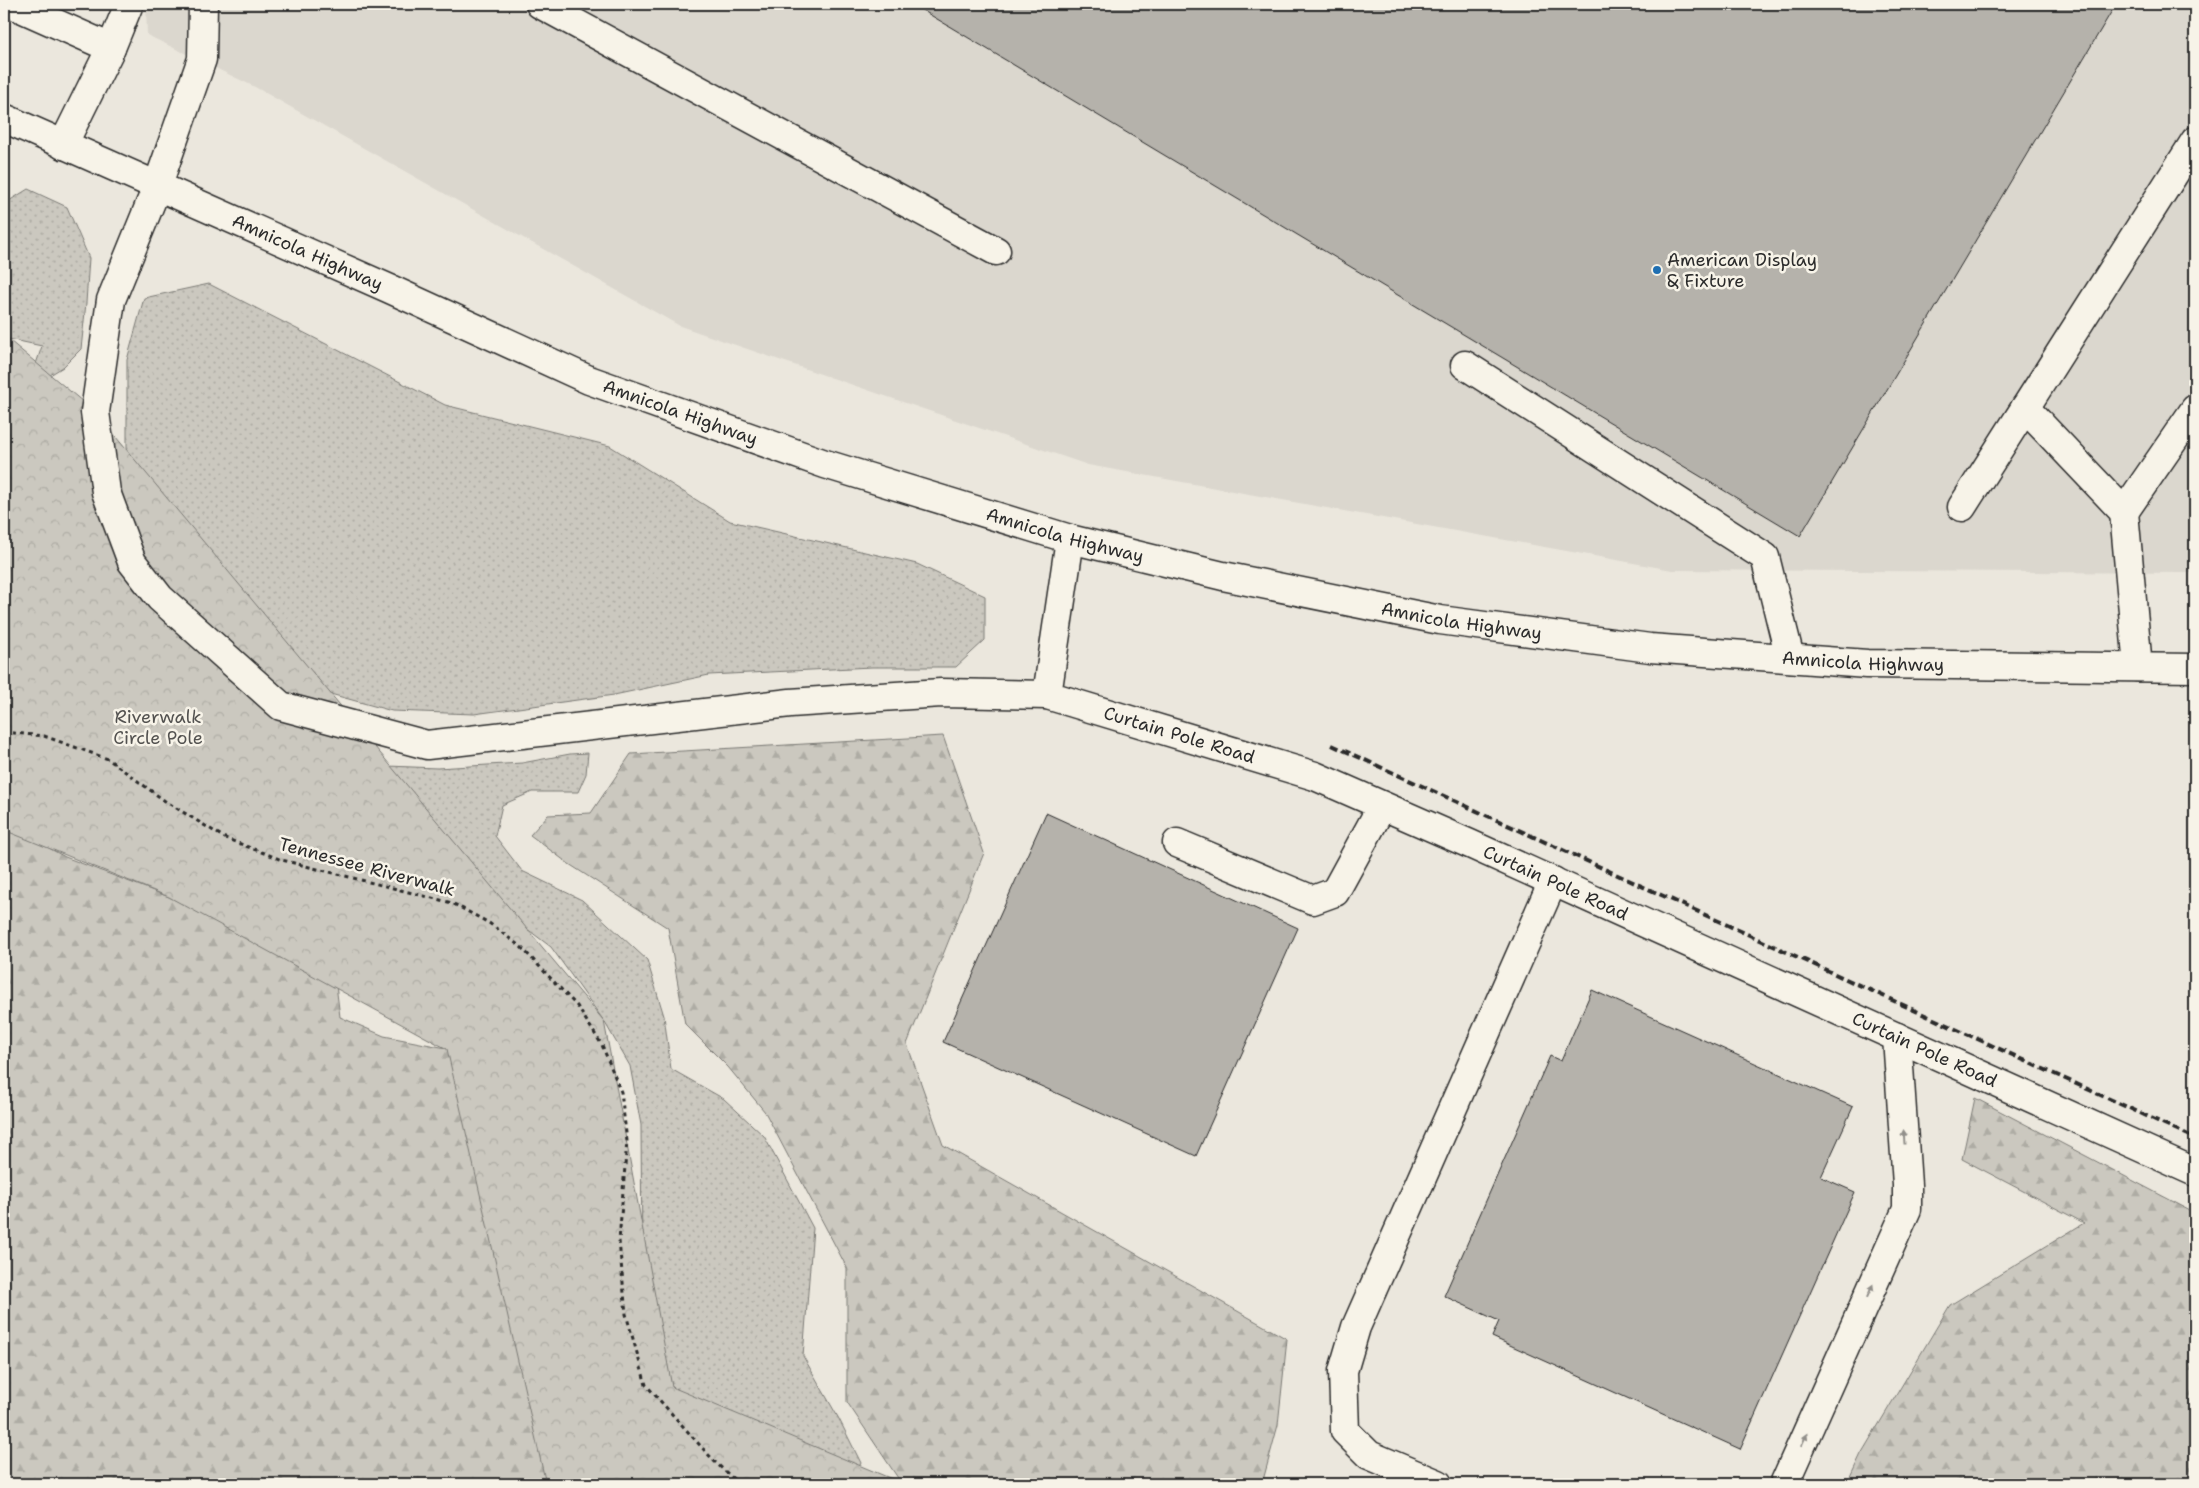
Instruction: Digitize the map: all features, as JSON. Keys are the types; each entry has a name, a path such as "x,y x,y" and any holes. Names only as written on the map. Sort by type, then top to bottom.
{"street":[{"path":"12,4 111,48"},
{"path":"63,145 111,48 129,4"},
{"name":"Curtain Pole Road","path":"203,4 202,59 158,187 111,300 95,412 106,492 132,562 160,598 281,706 427,745 790,703 941,693 1046,695 1315,776 1553,881 2195,1172"},
{"path":"540,4 996,252"},
{"name":"Amnicola Highway","path":"4,118 390,288 589,380 825,464 1070,539 1223,576 1440,620 1650,648 1867,664 2195,668"},
{"path":"1962,507 2195,141"},
{"path":"1465,365 1765,557 1790,658"},
{"path":"2025,408 2124,512 2138,667"},
{"path":"2124,512 2195,409"},
{"path":"1046,695 1070,539"},
{"path":"1177,843 1314,900 1334,892 1382,806"},
{"path":"1438,1484 1369,1454 1345,1431 1343,1371 1356,1328 1553,881"},
{"path":"1784,1484 1907,1209 1897,1037"}],"path":[{"name":"Tennessee Riverwalk","path":"4,732 44,736 108,759 165,801 225,838 282,860 452,903 489,923 520,947 577,1006 602,1045 621,1092 627,1141 619,1242 626,1314 646,1385 715,1462 738,1484"}],"shaded area":[{"path":"146,4 2195,4 2195,573 1672,570 1088,465 680,326 255,87 147,35"}],"green space":[{"path":"28,189 67,207 89,258 81,349 63,367 50,375 35,367 42,346 4,338 4,204"},
{"path":"209,284 445,405 610,446 730,521 917,564 985,596 985,640 956,667 872,667 709,675 614,695 474,714 392,711 287,682 127,464 127,360 144,298"},
{"name":"Riverwalk Circle Pole","path":"4,336 95,412 604,1021 672,1387 904,1484 546,1484 447,1049 169,897 4,830"},
{"path":"4,696 363,765 437,768 522,763 570,754 588,753 586,774 578,792 532,792 502,805 495,836 522,871 582,900 647,960 664,1016 671,1069 724,1099 764,1136 813,1228 803,1356 839,1419 861,1463 850,1484 672,1387 642,1261 641,1125 630,1066 604,1021 551,947 489,900"},
{"path":"943,736 984,853 907,1044 943,1145 1287,1339 1278,1425 1262,1484 902,1484 847,1402 847,1268 765,1112 728,1067 685,1024 668,928 569,864 530,835 548,815 591,813 631,754"},
{"path":"4,827 11,827 65,857 169,897 335,977 340,1017 384,1036 446,1048 534,1058 653,1484 4,1484"},
{"path":"1975,1098 2195,1213 2195,1484 1847,1484 1861,1454 1950,1305 2084,1223 1962,1159"}],"building":[{"name":"American Display & Fixture","path":"912,4 2116,4 1800,536"},
{"path":"1046,813 1298,928 1196,1156 943,1042"},
{"path":"1592,990 1853,1107 1821,1177 1855,1192 1740,1449 1492,1337 1499,1321 1444,1296 1550,1056 1561,1061"}],"railway":[{"path":"1332,745 2195,1138"}],"place":[{"name":"American Display & Fixture","path":"1657,270"}]}
